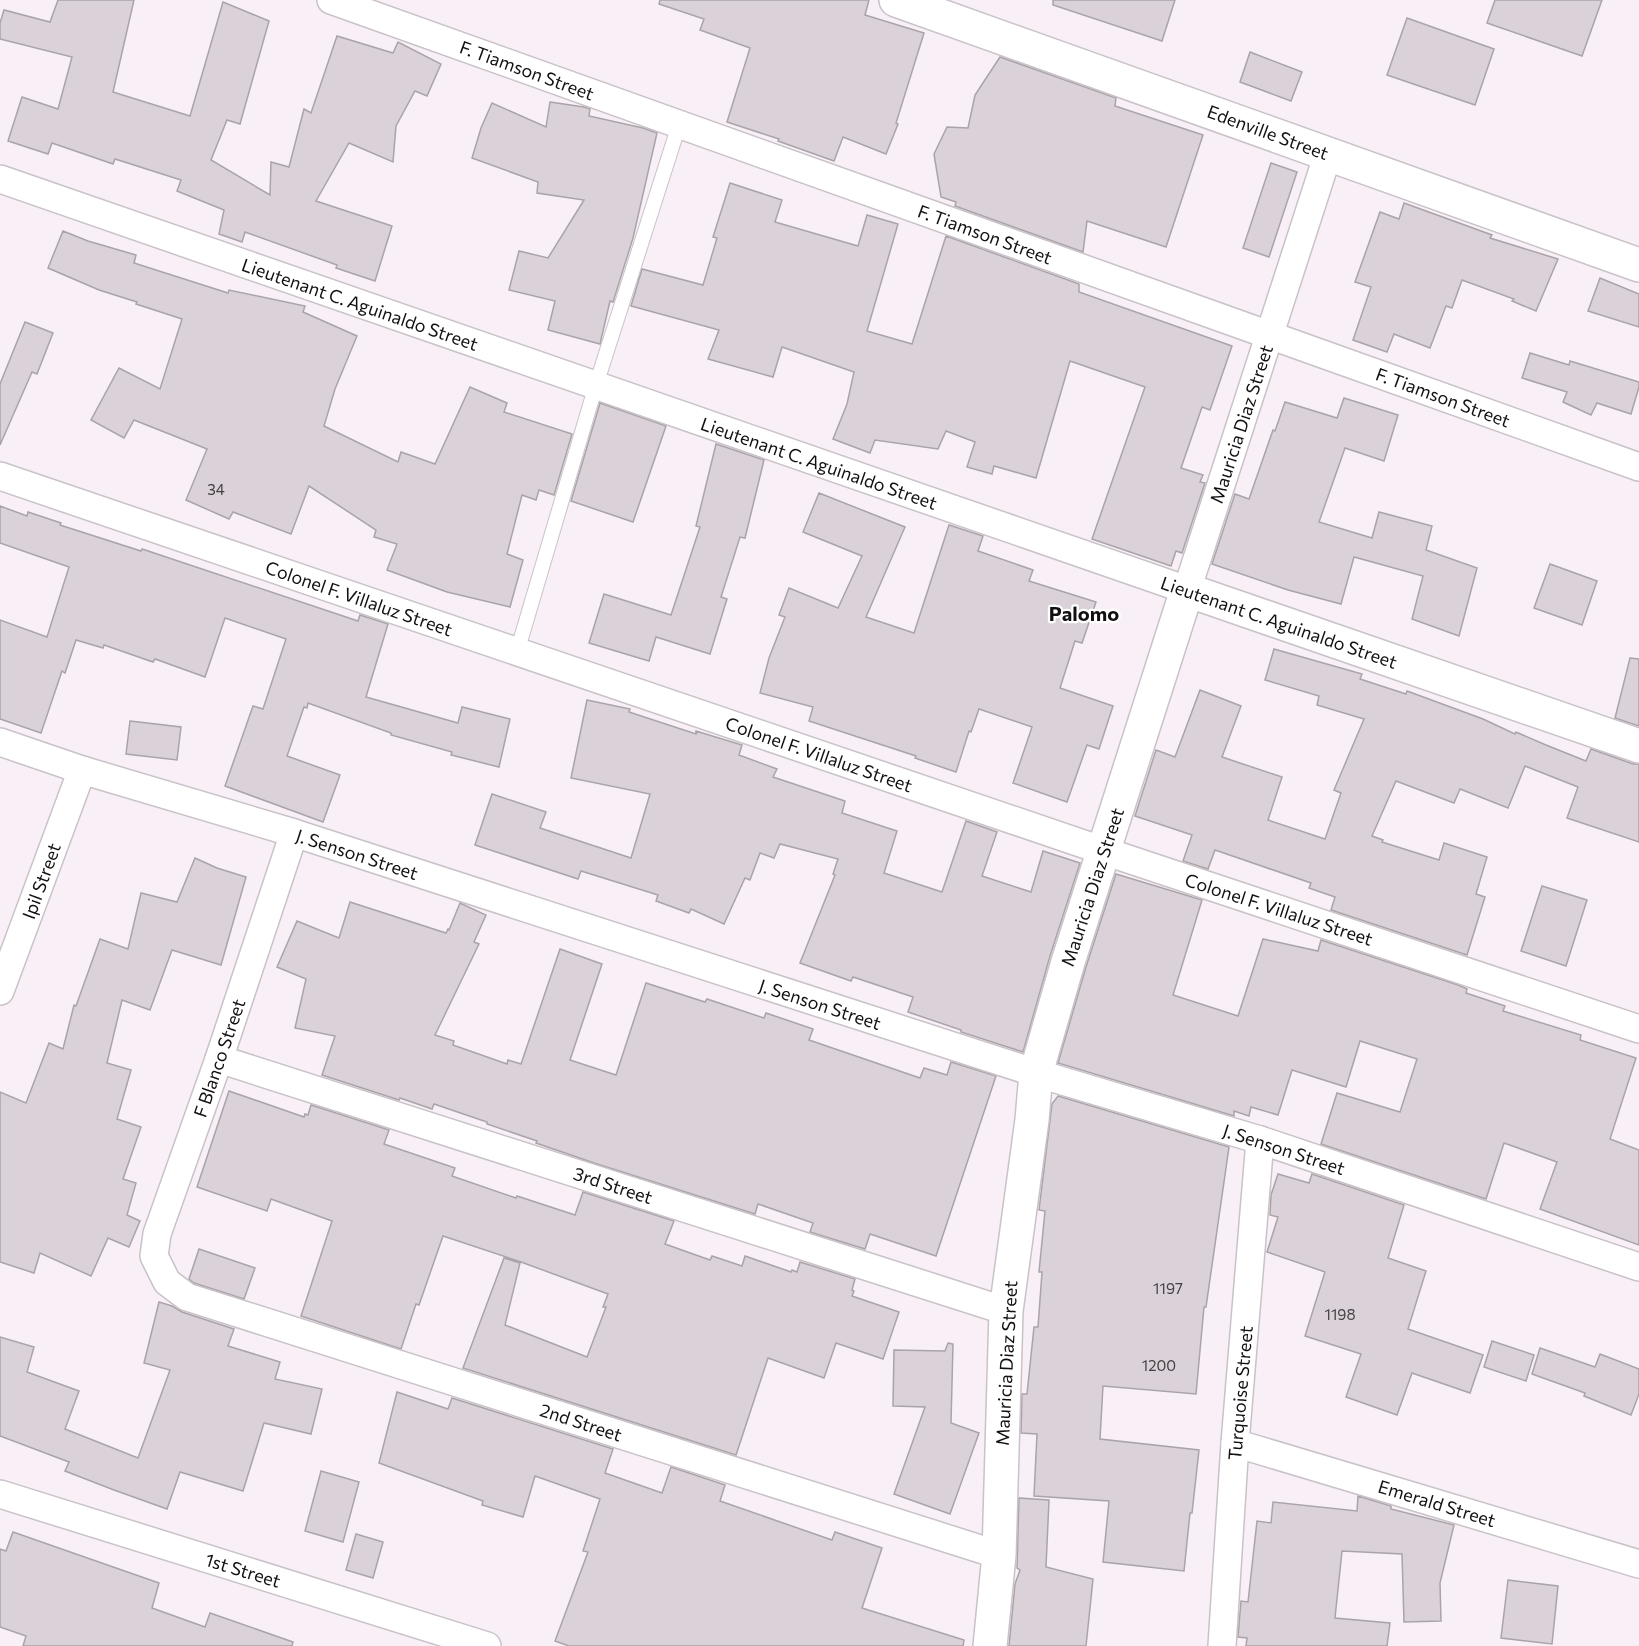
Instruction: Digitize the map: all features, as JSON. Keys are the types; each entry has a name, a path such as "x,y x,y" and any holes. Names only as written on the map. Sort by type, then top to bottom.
{"street":[{"name":"F. Tiamson Street","path":"331,0 1639,467"},
{"name":"Edenville Street","path":"896,0 1639,265"},
{"name":"Mauricia Diaz Street","path":"990,1646 999,1554 1006,1311 1032,1120 1036,1073 1068,962 1329,154"},
{"name":"Lieutenant C. Aguinaldo Street","path":"0,179 1639,746"},
{"name":"Colonel F. Villaluz Street","path":"0,476 1104,851 1639,1029"},
{"name":"J. Senson Street","path":"0,742 82,770 294,833 1036,1073 1260,1140 1639,1267"},
{"name":"Ipil Street","path":"0,991 82,770"},
{"name":"F Blanco Street","path":"167,1282 154,1256 157,1234 219,1059 294,833"},
{"name":"3rd Street","path":"219,1059 1006,1311"},
{"name":"Turquoise Street","path":"1222,1646 1235,1443 1260,1140"},
{"name":"2nd Street","path":"167,1282 187,1297 999,1554"},
{"name":"Emerald Street","path":"1235,1443 1639,1564"},
{"name":"1st Street","path":"0,1494 487,1646"}],"lane":[{"path":"517,652 596,385 680,125"}],"building":[{"path":"58,0 134,0 113,92 190,116 223,2 269,21 240,124 227,120 211,160 270,195 271,162 289,167 304,109 311,113 337,36 393,53 398,42 441,64 427,96 415,91 396,126 393,162 349,143 316,201 392,226 375,281 245,232 242,242 219,234 224,210 177,191 181,180 115,159 113,164 52,143 48,154 8,141 22,97 58,109 72,57 0,39 0,23 4,10 50,22"},
{"path":"660,0 869,0 865,15 924,33 896,123 898,124 886,154 843,137 834,161 778,141 779,139 727,122 750,48 700,30 704,19 659,4"},
{"path":"1053,0 1175,0 1162,41 1053,5"},
{"path":"1495,0 1602,0 1582,56 1487,23"},
{"path":"1407,18 1494,49 1475,105 1387,75"},
{"path":"1250,52 1302,72 1291,101 1240,82"},
{"path":"1000,57 1116,98 1115,106 1203,135 1166,247 1087,221 1083,252 955,206 956,202 941,197 934,154 947,127 968,128 975,95"},
{"path":"550,102 584,107 590,109 589,116 657,133 633,238 613,302 610,301 600,344 548,330 555,301 509,290 519,251 548,258 584,200 537,193 538,182 472,158 492,103 546,127"},
{"path":"1271,163 1297,172 1269,257 1243,248"},
{"path":"730,183 782,200 775,222 858,246 867,215 898,224 867,331 912,344 946,236 1079,284 1079,292 1232,346 1210,410 1202,407 1181,468 1203,475 1200,482 1205,483 1182,553 1176,551 1171,566 1092,539 1145,387 1070,361 1036,478 994,466 992,474 967,467 975,442 946,431 938,449 875,440 870,453 833,439 847,404 854,372 782,347 773,377 708,359 719,330 631,306 642,269 703,285 717,238 713,237"},
{"path":"1404,203 1492,235 1490,238 1558,259 1536,311 1512,301 1514,299 1462,280 1452,308 1446,306 1430,348 1394,334 1387,352 1353,340 1371,287 1355,282 1380,212 1399,219"},
{"path":"63,231 136,255 134,263 228,293 229,290 305,306 303,312 357,336 335,389 324,426 398,462 401,452 435,464 470,387 507,403 504,412 572,434 554,495 539,490 536,500 522,495 507,554 523,560 510,607 447,592 387,570 397,544 374,537 376,530 309,486 291,534 233,512 229,519 186,500 207,449 134,420 124,438 91,420 119,368 160,389 182,319 99,290 48,268"},
{"path":"1600,278 1639,294 1639,327 1588,311"},
{"path":"25,322 53,333 37,374 32,372 0,445 0,384"},
{"path":"1530,353 1569,365 1570,361 1639,382 1631,414 1597,403 1591,415 1563,402 1567,392 1522,378"},
{"path":"1344,398 1398,415 1384,461 1345,448 1319,522 1372,538 1379,512 1432,526 1426,550 1477,568 1459,636 1412,619 1423,576 1354,557 1341,604 1288,590 1212,564 1235,494 1249,499 1285,402 1337,418"},
{"path":"600,403 666,426 633,522 571,501"},
{"path":"716,444 764,460 745,538 740,537 721,597 727,599 710,654 656,637 649,661 589,643 604,594 671,615 700,527 696,526"},
{"path":"819,493 905,527 866,617 914,633 949,525 983,536 978,551 1033,570 1029,581 1096,602 1082,643 1075,641 1060,688 1113,706 1099,749 1087,745 1067,802 1013,783 1032,727 979,709 971,732 969,731 956,772 915,758 916,756 809,721 813,707 760,693 769,658 785,617 779,615 789,588 838,608 862,556 803,532"},
{"path":"0,506 27,516 28,512 61,523 60,525 141,551 142,549 358,621 360,615 388,624 366,697 458,723 462,707 510,719 499,767 451,755 452,752 391,735 391,733 308,703 307,708 304,707 287,756 340,775 323,822 225,786 253,706 263,709 286,639 225,618 205,677 155,659 153,662 104,645 103,648 76,640 65,673 62,671 41,733 0,719 0,620 47,637 69,567 0,543"},
{"path":"1550,564 1597,581 1582,625 1534,608"},
{"path":"1274,649 1362,674 1360,679 1406,694 1407,691 1586,761 1591,749 1639,764 1639,842 1567,818 1578,787 1525,766 1508,808 1460,789 1454,803 1396,781 1372,836 1383,840 1382,842 1439,860 1444,843 1487,857 1476,894 1485,897 1467,955 1331,910 1335,897 1309,888 1311,883 1215,850 1208,869 1183,861 1192,835 1135,816 1156,750 1175,757 1200,690 1241,706 1222,757 1282,777 1268,820 1325,839 1341,793 1334,790 1364,719 1317,705 1319,696 1265,680"},
{"path":"1630,658 1639,659 1639,726 1615,718"},
{"path":"587,700 630,709 629,712 696,734 696,731 742,745 739,755 777,769 773,777 845,801 842,813 897,831 884,873 942,892 966,821 997,832 982,876 1031,892 1043,851 1080,863 1050,956 1023,1052 908,1012 913,997 853,977 851,981 800,963 835,875 833,874 838,859 780,844 774,858 760,853 750,880 745,878 724,924 691,909 689,913 656,901 658,895 581,871 578,879 475,845 492,794 546,812 540,828 631,858 650,794 571,778"},
{"path":"130,721 181,727 177,760 126,754"},
{"path":"195,858 246,877 221,965 172,950 150,1010 122,1000 107,1063 131,1070 117,1119 141,1127 123,1179 136,1183 127,1215 140,1221 129,1247 108,1238 91,1276 40,1253 34,1273 0,1262 0,1092 26,1103 49,1043 63,1049 74,1005 76,1006 100,939 128,949 141,893 177,902"},
{"path":"1116,874 1202,900 1173,995 1238,1016 1263,939 1318,951 1321,940 1458,985 1467,989 1466,993 1505,1006 1503,1011 1581,1035 1580,1040 1636,1058 1610,1139 1639,1150 1639,1245 1540,1209 1557,1162 1504,1143 1486,1199 1321,1144 1337,1093 1400,1112 1417,1059 1360,1041 1346,1087 1292,1070 1278,1115 1251,1107 1249,1116 1234,1111 1234,1116 1058,1063"},
{"path":"1542,886 1587,900 1566,966 1521,951"},
{"path":"350,902 446,933 460,903 486,915 474,942 479,944 435,1035 454,1041 453,1045 507,1064 508,1060 521,1064 560,949 602,964 570,1060 616,1075 646,983 705,1002 707,999 764,1018 766,1013 813,1029 809,1040 920,1078 924,1068 947,1075 951,1062 996,1076 936,1256 870,1234 865,1249 810,1232 813,1223 758,1204 755,1214 594,1163 434,1104 432,1109 322,1075 335,1036 295,1028 306,979 277,967 297,921 339,938"},
{"path":"229,1091 304,1117 305,1114 308,1115 311,1105 389,1130 384,1144 455,1168 452,1176 516,1198 517,1196 575,1215 583,1192 674,1221 665,1244 710,1260 712,1256 742,1266 745,1256 791,1272 792,1270 797,1272 800,1262 855,1279 852,1296 899,1312 883,1359 836,1343 824,1378 768,1358 736,1455 463,1368 504,1258 520,1263 505,1325 587,1357 606,1307 603,1307 608,1294 521,1262 443,1236 401,1349 301,1316 332,1221 271,1199 267,1211 197,1187"},
{"path":"1058,1096 1229,1147 1206,1307 1204,1307 1196,1394 1103,1386 1100,1439 1199,1450 1184,1571 1103,1562 1109,1501 1034,1496 1037,1434 1021,1433 1022,1394 1027,1394 1034,1327 1038,1327 1042,1272 1039,1272 1045,1211 1039,1210 1052,1104"},
{"path":"1278,1174 1309,1183 1312,1174 1404,1205 1388,1258 1426,1271 1408,1329 1483,1355 1470,1393 1412,1373 1397,1415 1346,1397 1361,1354 1305,1336 1325,1272 1267,1252 1278,1217 1270,1215 1271,1195"},
{"path":"199,1249 255,1268 244,1299 194,1283 189,1279"},
{"path":"159,1302 234,1329 228,1346 280,1362 275,1379 322,1389 311,1434 264,1423 243,1491 180,1472 167,1509 65,1471 69,1462 0,1436 0,1337 34,1347 27,1372 79,1391 65,1429 138,1458 170,1370 144,1363"},
{"path":"1492,1341 1534,1355 1526,1381 1484,1367"},
{"path":"948,1343 953,1344 951,1423 979,1433 950,1514 894,1494 925,1407 893,1406 894,1350 945,1351"},
{"path":"1540,1348 1595,1367 1600,1354 1639,1369 1639,1394 1631,1415 1584,1396 1585,1393 1532,1374"},
{"path":"397,1392 448,1409 452,1398 613,1449 605,1473 662,1493 671,1467 725,1485 720,1501 832,1540 835,1532 882,1548 862,1608 964,1640 963,1646 569,1646 555,1641 588,1552 583,1551 600,1499 535,1476 523,1517 482,1505 483,1501 379,1463"},
{"path":"321,1471 359,1482 343,1542 305,1531"},
{"path":"1358,1496 1391,1506 1391,1509 1454,1525 1440,1583 1441,1621 1404,1622 1402,1554 1342,1551 1335,1618 1390,1623 1387,1646 1246,1646 1247,1638 1238,1637 1241,1601 1248,1602 1257,1521 1271,1523 1273,1502 1357,1511"},
{"path":"1019,1498 1049,1500 1046,1567 1093,1579 1086,1646 1009,1646 1015,1584 1020,1570 1017,1568"},
{"path":"13,1532 159,1583 152,1608 205,1627 210,1613 293,1642 292,1646 23,1646 26,1636 0,1627 0,1549 6,1551"},
{"path":"356,1534 383,1542 373,1578 346,1570"},
{"path":"1508,1580 1558,1586 1552,1644 1501,1638"}],"district":[{"name":"Palomo","path":"1084,613"}]}
